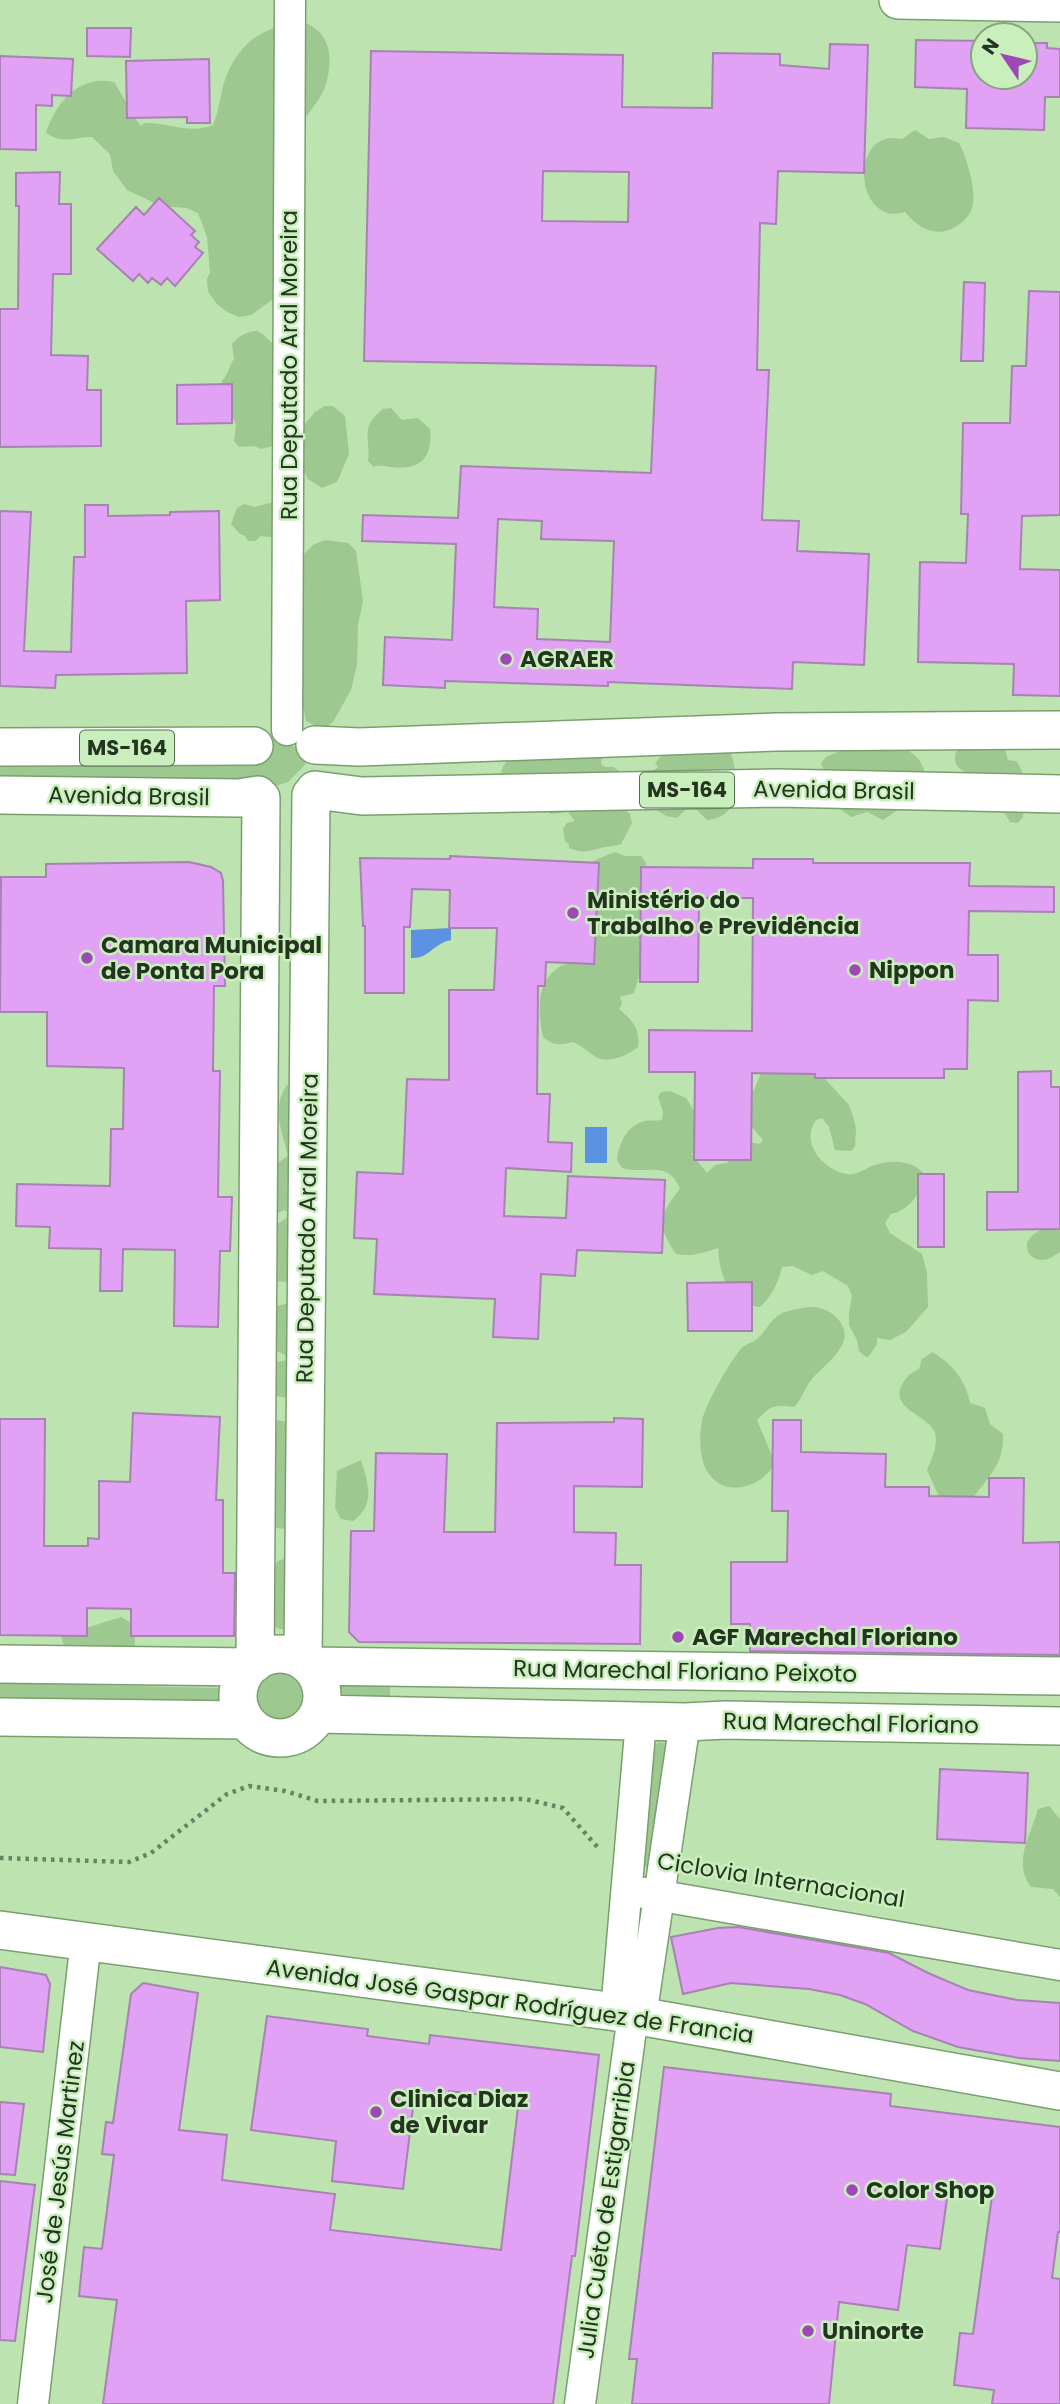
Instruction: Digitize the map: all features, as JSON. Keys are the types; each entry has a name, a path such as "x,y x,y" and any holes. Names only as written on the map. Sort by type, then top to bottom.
{"main road":[{"path":"898,0 1060,3"},
{"name":"MS-164","path":"254,746 268,733 373,746 776,732 1060,730"},
{"path":"776,732 777,788"},
{"path":"301,738 321,757 322,771 313,793"},
{"path":"254,746 248,760 247,775 259,796"},
{"name":"Avenida Brasil","path":"0,747 254,746"},
{"name":"Avenida Brasil","path":"313,793 362,796 777,788 1060,794"},
{"name":"MS-164","path":"259,796 273,804 286,806 299,803 313,793"},
{"name":"Rua Deputado Aral Moreira","path":"307,1663 313,793"},
{"name":"Avenida Brasil","path":"0,795 259,796"},
{"name":"Rua Deputado Aral Moreira","path":"252,1665 259,796"},
{"path":"0,1664 252,1665 277,1654 287,1654 307,1663 318,1677 322,1690 319,1714 304,1732 278,1739 259,1733 244,1720 238,1697 243,1676 252,1665"},
{"name":"Rua Marechal Floriano Peixoto","path":"307,1663 1060,1676"},
{"path":"319,1714 641,1721"},
{"path":"0,1717 244,1720"},
{"name":"Rua Marechal Floriano","path":"641,1721 1060,1726"},
{"name":"Avenida José Gaspar Rodríguez de Francia","path":"0,1930 630,2015 1060,2091"}],"street":[{"name":"Rua Deputado Aral Moreira","path":"290,0 301,738"},
{"name":"Julia Cuéto de Estigarribia","path":"630,2015 627,1879 641,1721"},
{"name":"Julia Cuéto de Estigarribia","path":"580,2404 630,2015 659,1895 685,1722"},
{"path":"627,1879 659,1895 1060,1965"},
{"name":"José de Jesús Martinez","path":"33,2404 86,1940"}],"path":[{"name":"Ciclovia Internacional","path":"0,1858 129,1862 151,1853 228,1794 249,1786 285,1791 318,1801 525,1799 563,1808 627,1879"}],"green space":[{"path":"300,21 310,25 324,38 330,64 325,88 306,117 282,112 273,123 273,147 288,198 288,276 272,300 251,315 239,317 217,304 208,292 207,279 210,272 207,237 198,213 186,208 161,206 127,190 113,171 110,154 92,137 64,140 46,133 56,111 71,93 90,82 102,81 114,82 141,126 144,123 153,123 196,129 213,125 226,77 239,53 264,32"},
{"path":"915,130 929,139 944,137 959,143 965,157 973,201 970,213 956,227 932,231 920,226 905,212 888,213 878,208 866,188 865,164 876,144 888,138 902,139"},
{"path":"257,331 275,346 277,445 261,449 254,446 239,447 234,441 236,425 222,389 222,381 234,359 232,344 243,335"},
{"path":"325,406 333,406 345,416 349,454 337,482 322,488 308,479 299,462 299,431 315,412"},
{"path":"391,408 402,420 418,418 430,429 427,455 417,464 400,468 374,467 368,461 368,427 383,409"},
{"path":"244,504 255,507 278,504 277,538 261,536 255,541 248,541 231,524 237,508"},
{"path":"325,540 348,543 356,551 363,601 358,625 357,665 351,690 333,722 322,729 306,721 294,661 297,575 305,553 313,545"},
{"path":"75,728 124,738 238,728 295,747 306,764 288,782 220,805 0,815 0,739 47,735"},
{"path":"1004,745 1008,760 1016,761 1024,780 1023,817 1018,823 1010,822 964,775 966,772 958,767 955,761 960,746"},
{"path":"850,747 895,747 914,755 921,763 925,775 896,796 896,811 883,820 867,812 851,817 838,807 832,775 824,770 821,763 826,757"},
{"path":"729,748 735,770 736,793 728,811 719,817 707,820 696,809 688,807 677,818 666,816 645,802 649,774 658,767 655,763 667,750"},
{"path":"602,752 601,764 614,767 626,778 624,809 630,814 632,823 619,845 586,851 569,848 563,829 567,823 575,821 568,812 551,814 548,811 548,803 502,781 504,765 513,758"},
{"path":"615,852 625,856 641,856 646,863 643,948 634,993 620,997 622,1003 619,1009 634,1025 638,1035 638,1047 624,1056 606,1060 596,1057 573,1042 557,1044 546,1040 543,1037 540,1017 540,998 553,972 563,965 583,963 593,886 598,880 584,866"},
{"path":"763,1068 812,1071 826,1080 849,1105 856,1128 855,1147 851,1151 835,1150 829,1127 822,1118 816,1120 812,1128 812,1145 829,1167 849,1174 879,1164 902,1162 916,1167 927,1178 913,1200 904,1209 891,1214 885,1223 890,1233 922,1254 927,1273 928,1307 906,1332 890,1340 877,1338 877,1344 869,1356 866,1357 859,1351 849,1325 852,1296 848,1286 823,1271 812,1275 793,1266 782,1267 774,1289 760,1307 740,1300 733,1294 724,1278 718,1248 697,1254 676,1254 665,1235 664,1213 680,1189 670,1174 656,1170 622,1168 617,1160 622,1141 633,1126 645,1121 662,1120 663,1112 658,1097 661,1092 670,1091 686,1098 700,1120 696,1154 691,1153 707,1173 715,1165 727,1163 742,1141 760,1144 763,1140 744,1118 745,1098 754,1090"},
{"path":"287,1085 296,1085 326,1237 324,1250 292,1280 286,1282 273,1281 274,1230 277,1224 288,1217 284,1210 272,1212 270,1168 288,1156 279,1111 282,1094"},
{"path":"1060,1226 1060,1252 1043,1260 1036,1259 1029,1253 1027,1246 1030,1238 1042,1230"},
{"path":"298,1301 293,1399 275,1396 269,1364 286,1360 285,1355 277,1351 273,1307"},
{"path":"809,1307 825,1310 838,1319 845,1336 842,1344 838,1352 811,1380 794,1407 774,1407 757,1420 775,1463 769,1471 754,1483 735,1488 725,1486 709,1474 702,1455 701,1427 708,1405 726,1371 743,1347 757,1339 777,1316 790,1310"},
{"path":"933,1352 957,1373 965,1386 970,1403 985,1408 990,1424 1003,1434 1003,1446 997,1464 968,1505 940,1499 927,1470 935,1447 935,1433 931,1426 910,1411 900,1399 899,1392 905,1380 919,1369 922,1359"},
{"path":"276,1420 294,1423 288,1529 275,1528 270,1524 270,1431"},
{"path":"361,1460 368,1485 365,1508 353,1521 341,1519 335,1508 337,1471"},
{"path":"278,1561 290,1561 288,1631 270,1626 269,1574"},
{"path":"121,1617 134,1625 135,1649 66,1652 61,1636"},
{"path":"277,1671 293,1674 299,1680 386,1683 390,1687 390,1696 386,1701 305,1699 296,1716 285,1723 273,1721 262,1714 255,1703 254,1691 261,1679"},
{"path":"0,1683 219,1688 223,1692 222,1704 0,1702"},
{"path":"658,1742 667,1746 649,1869 640,1864 655,1746"},
{"path":"1049,1806 1060,1819 1060,1897 1053,1889 1031,1887 1023,1868 1025,1848 1038,1809"}],"water":[{"path":"451,928 451,940 422,956 411,958 411,930"},
{"path":"585,1127 607,1127 607,1163 585,1163"}],"building":[{"path":"87,28 131,28 130,57 87,56"},
{"path":"916,40 969,41 969,91 1039,91 1039,43 1047,43 1047,48 1060,49 1060,97 1045,97 1044,130 966,128 967,89 915,87"},
{"path":"830,44 868,45 864,173 778,171 776,224 760,223 757,370 769,370 762,520 799,521 797,551 869,554 864,665 793,662 792,689 608,682 608,686 445,681 445,688 383,685 385,637 452,640 456,544 362,541 363,515 458,518 461,466 651,473 656,366 364,361 371,51 623,55 622,107 712,108 713,53 780,54 780,65 829,69","holes":["543,171 629,172 628,222 542,221","498,519 542,521 541,539 614,541 610,642 537,639 538,609 494,607"]},
{"path":"0,56 73,59 71,96 52,95 52,106 36,105 36,150 0,149"},
{"path":"209,59 210,123 187,123 187,117 127,118 126,61"},
{"path":"60,172 59,204 71,204 71,274 53,274 51,355 88,356 87,390 101,390 101,446 0,447 0,309 18,309 19,206 16,206 16,173"},
{"path":"159,198 195,231 191,235 199,242 195,247 203,253 175,286 167,278 161,285 152,278 148,283 139,274 133,281 97,249 136,207 144,215"},
{"path":"964,282 985,283 983,361 961,361"},
{"path":"1029,291 1060,292 1060,515 1022,516 1020,569 1060,570 1060,696 1013,695 1014,664 918,662 920,562 966,563 968,514 961,514 963,423 1010,423 1012,366 1026,366"},
{"path":"232,384 232,423 177,424 177,385"},
{"path":"85,505 108,505 108,516 219,511 220,600 186,601 187,673 56,675 55,688 0,686 0,511 31,512 24,651 71,652 74,557 85,557"},
{"path":"450,856 599,863 594,964 546,962 545,986 538,986 537,1094 550,1094 548,1142 572,1143 571,1172 506,1168 504,1216 566,1218 568,1176 665,1180 662,1253 577,1250 575,1276 541,1274 538,1339 493,1337 495,1299 374,1294 377,1239 354,1238 357,1172 403,1174 407,1079 449,1080 449,990 494,990 497,928 449,928 450,890 412,889 410,927 404,927 404,993 365,993 365,926 360,858 450,859"},
{"path":"753,859 813,859 813,863 970,863 969,886 1054,887 1054,912 969,911 968,955 998,955 998,1001 968,1000 967,1069 944,1069 944,1078 815,1078 815,1074 752,1073 751,1160 694,1160 695,1072 649,1072 649,1030 752,1031 753,898 699,898 698,982 640,982 641,867 753,868"},
{"path":"189,862 211,867 221,873 223,881 225,986 214,986 213,1071 220,1071 218,1197 232,1197 230,1251 220,1251 218,1327 174,1326 175,1250 123,1249 122,1291 100,1291 101,1249 49,1248 50,1227 16,1226 17,1184 110,1186 111,1129 123,1129 124,1068 47,1066 47,1012 0,1012 1,877 46,877 46,864"},
{"path":"1051,1071 1051,1087 1060,1087 1060,1229 987,1230 987,1192 1018,1192 1018,1072"},
{"path":"918,1174 944,1174 944,1247 918,1247"},
{"path":"752,1282 752,1331 688,1331 687,1283"},
{"path":"133,1413 220,1417 216,1500 223,1500 223,1573 235,1573 234,1636 131,1636 131,1609 87,1608 87,1636 0,1635 0,1419 45,1419 44,1546 88,1546 88,1538 99,1539 99,1481 130,1482"},
{"path":"614,1418 643,1419 642,1487 574,1486 574,1532 616,1533 615,1565 641,1565 640,1644 359,1642 349,1632 351,1531 374,1531 376,1453 447,1454 444,1532 495,1532 497,1423 614,1422"},
{"path":"773,1420 801,1420 801,1452 886,1454 885,1487 929,1487 929,1496 989,1497 989,1478 1024,1478 1023,1543 1060,1542 1060,1655 750,1651 750,1624 731,1624 731,1562 787,1562 788,1511 772,1511"},
{"path":"940,1769 1028,1773 1025,1843 937,1839"},
{"path":"738,1927 889,1953 968,1990 1017,2000 1060,2003 1060,2061 1019,2058 958,2047 913,2031 865,2004 840,1995 809,1989 731,1983 683,1994 671,1937"},
{"path":"0,1967 46,1975 50,1984 43,2052 0,2047"},
{"path":"143,1983 198,1993 179,2130 227,2135 222,2180 335,2194 330,2230 501,2250 519,2099 449,2091 448,2102 414,2099 403,2189 332,2181 336,2141 251,2130 267,2016 368,2029 367,2036 429,2044 430,2035 599,2055 575,2256 572,2256 553,2404 103,2404 117,2300 79,2296 84,2247 102,2249 114,2155 102,2154 106,2122 113,2123 131,1994"},
{"path":"664,2067 891,2094 890,2106 1060,2127 1060,2232 1052,2278 1060,2279 1060,2404 992,2404 994,2390 954,2385 960,2333 973,2334 993,2189 949,2184 940,2249 907,2245 898,2310 839,2302 829,2404 632,2404 637,2359 629,2359"},
{"path":"0,2102 24,2104 15,2175 0,2174"},
{"path":"0,2181 35,2185 15,2341 0,2340"}],"place":[{"name":"AGRAER","path":"506,659"},
{"name":"Ministério do Trabalho e Previdência","path":"573,913"},
{"name":"Camara Municipal de Ponta Pora","path":"87,958"},
{"name":"Nippon","path":"855,970"},
{"name":"AGF Marechal Floriano","path":"678,1637"},
{"name":"Clinica Diaz de Vivar","path":"376,2112"},
{"name":"Color Shop","path":"852,2190"},
{"name":"Uninorte","path":"808,2331"}]}
